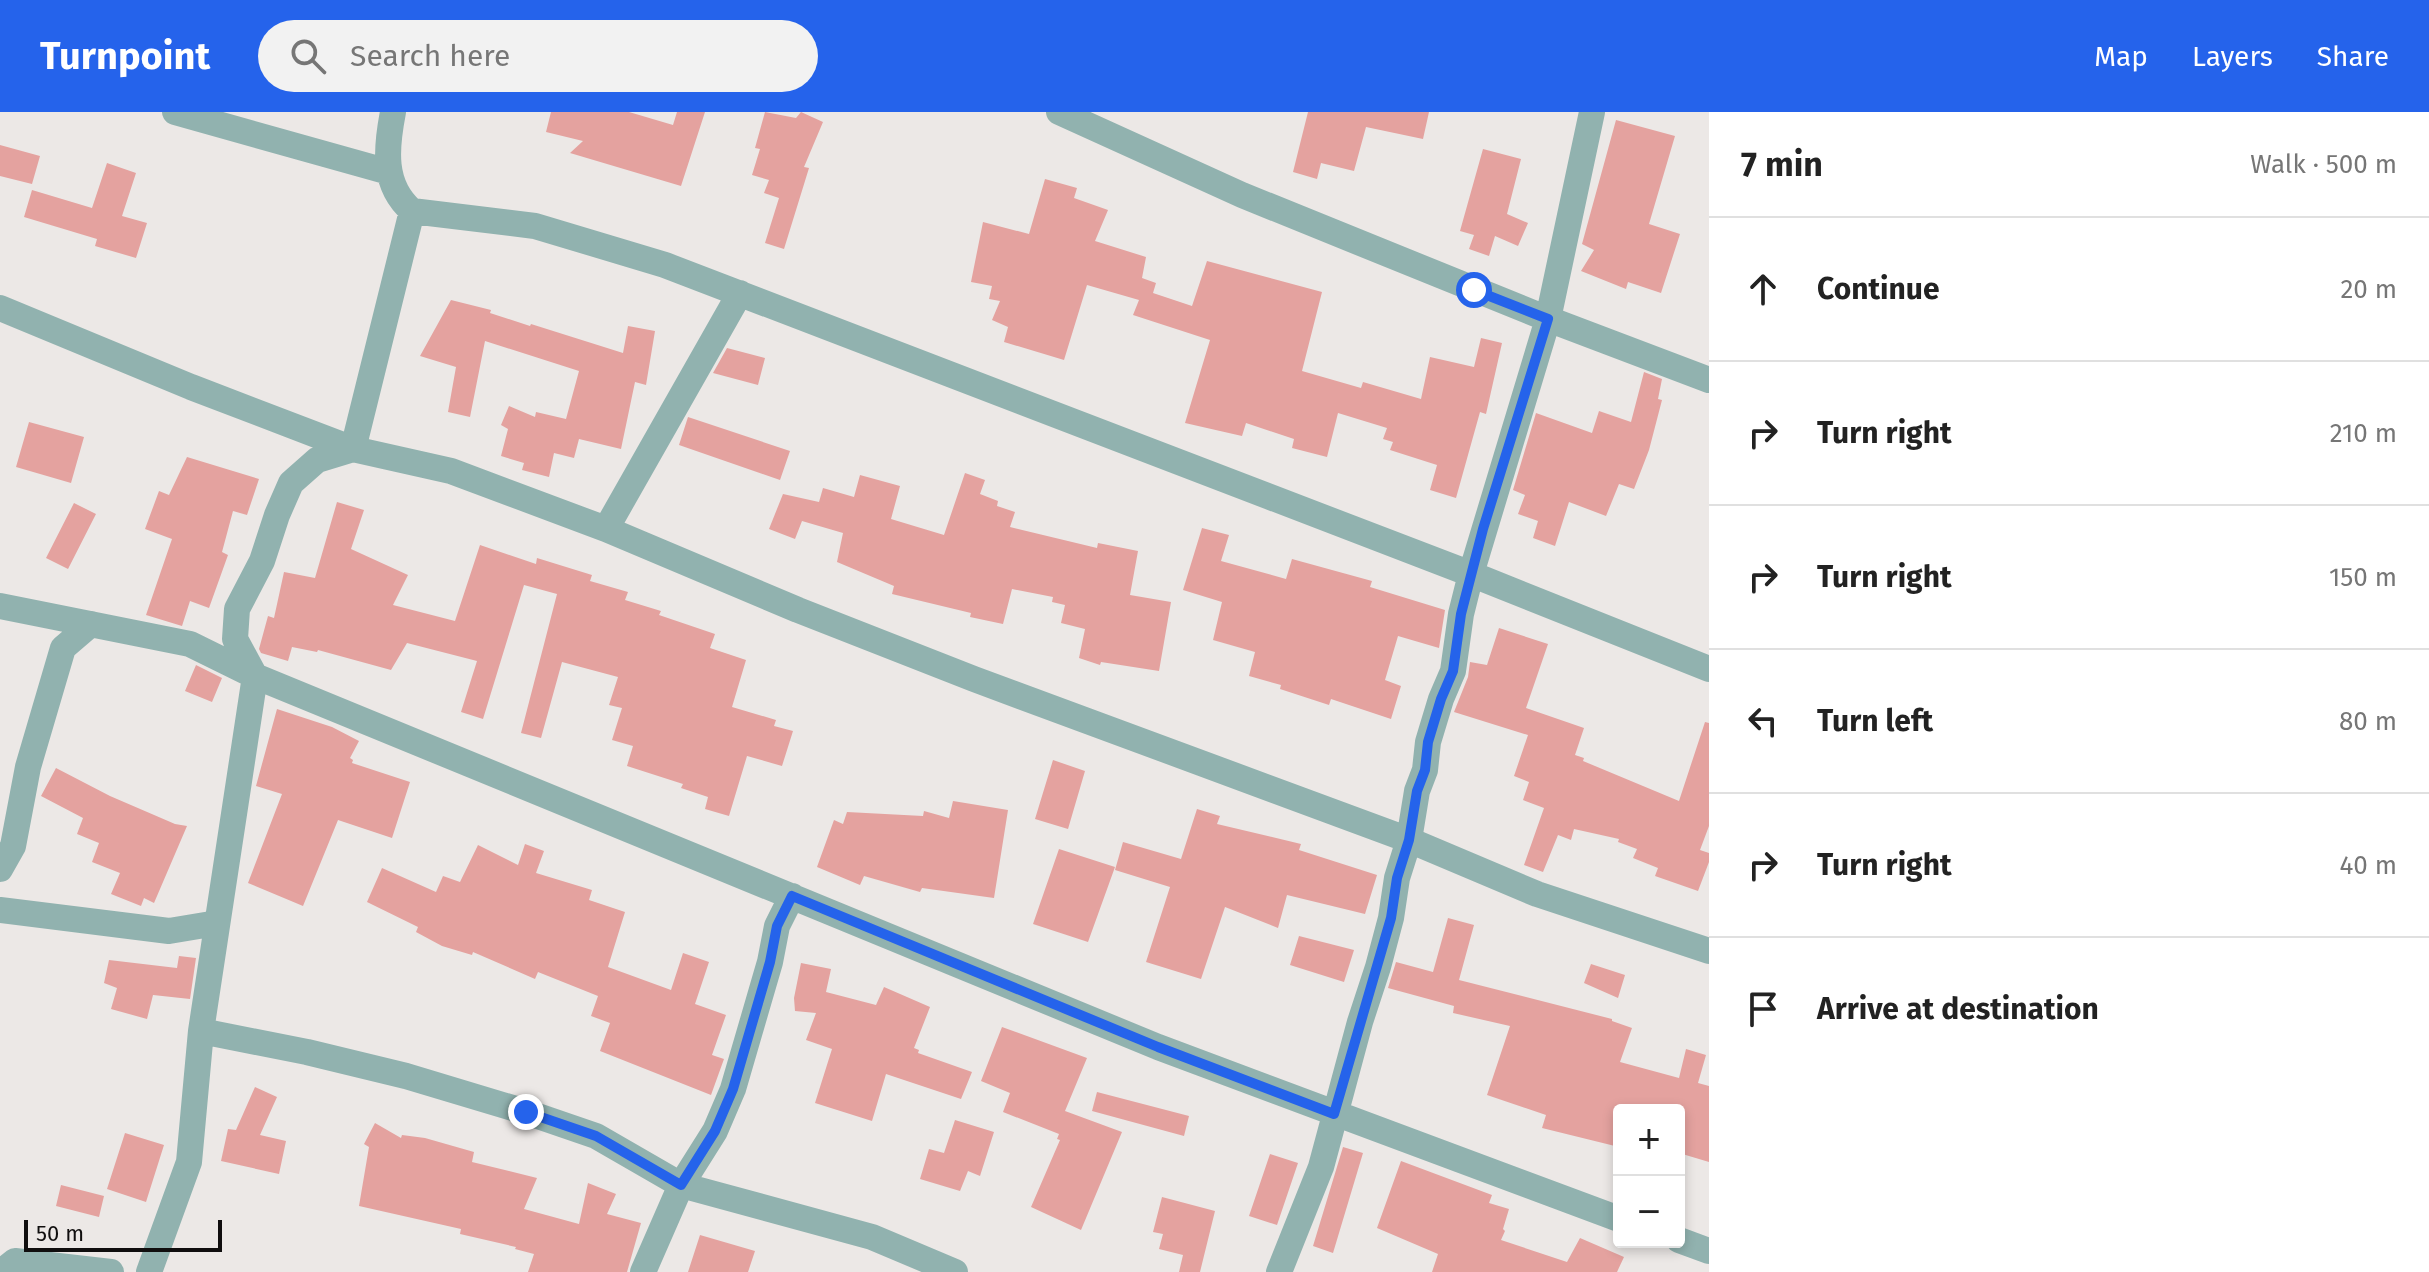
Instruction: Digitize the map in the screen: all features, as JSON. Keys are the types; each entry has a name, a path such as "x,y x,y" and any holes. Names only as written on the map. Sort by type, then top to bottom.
{"street":[{"path":"175,112 389,172"},
{"path":"393,112 388,140 389,172 400,200 412,211 535,226 665,265 1471,574 1709,669"},
{"path":"1059,112 1242,195 1548,319 1709,380"},
{"path":"1279,1272 1321,1167 1378,967 1391,918 1397,878 1409,840 1417,791 1425,770 1428,742 1453,671 1461,614 1471,574 1548,319 1592,112"},
{"path":"353,449 412,211"},
{"path":"606,529 740,293"},
{"path":"0,308 191,387 353,449 451,471 606,529 798,610 974,679 1409,840 1537,894 1709,951"},
{"path":"149,1272 189,1162 201,1031 255,676 235,639 237,609 262,561 291,483 317,460 353,449"},
{"path":"0,606 190,644 255,676 1158,1047 1613,1217"},
{"path":"0,869 13,846 28,767 63,648 91,624"},
{"path":"643,1272 681,1185 715,1131 733,1089 770,962 777,926 792,896"},
{"path":"0,910 169,931 217,923"},
{"path":"201,1031 406,1076 526,1112 596,1136 681,1185 872,1237 955,1272"},
{"path":"1685,1242 1709,1251"},
{"path":"1,1272 15,1261 111,1272"}],"building":[{"path":"551,112 629,112 673,125 677,112 705,112 681,186 570,153 583,141 546,132"},
{"path":"765,112 796,118 801,112 823,122 804,167 809,168 784,249 765,243 779,198 764,193 769,180 752,175 760,149 755,148"},
{"path":"1308,112 1429,112 1423,139 1366,127 1354,171 1321,163 1317,179 1293,172"},
{"path":"1616,120 1675,136 1649,224 1680,234 1661,293 1628,282 1626,289 1581,271 1594,250 1582,244"},
{"path":"0,145 40,156 32,184 0,176"},
{"path":"1483,149 1521,159 1507,214 1528,223 1518,246 1495,236 1489,256 1469,249 1474,235 1460,231"},
{"path":"107,163 136,173 122,216 147,223 136,258 95,246 97,239 24,217 32,190 92,208"},
{"path":"1045,179 1077,188 1074,198 1108,210 1095,241 1146,257 1142,278 1156,283 1153,293 1192,306 1207,261 1322,292 1302,371 1361,388 1363,382 1421,399 1430,357 1474,367 1481,338 1502,343 1486,414 1480,412 1456,498 1430,490 1437,465 1390,450 1393,442 1383,439 1387,428 1338,413 1327,457 1292,448 1294,439 1246,423 1242,436 1185,423 1210,340 1133,315 1139,300 1087,285 1064,360 1004,342 1008,327 992,320 1000,301 989,299 992,286 971,282 983,222 1029,234"},
{"path":"451,300 623,353 628,326 655,331 646,385 635,382 621,449 579,439 574,458 554,453 549,477 522,470 524,463 501,456 508,429 501,425 509,406 535,417 536,412 566,419 579,371 485,341 470,417 448,412 456,367 420,356"},
{"path":"727,348 765,358 758,385 713,373"},
{"path":"1644,372 1662,379 1658,399 1662,400 1649,450 1634,489 1619,484 1606,516 1569,502 1555,546 1533,538 1538,521 1518,514 1525,495 1513,490 1536,413 1592,433 1599,411 1631,422"},
{"path":"688,417 790,451 780,480 679,445"},
{"path":"29,422 84,437 71,483 16,467"},
{"path":"187,457 259,479 247,515 233,511 222,552 228,555 209,608 190,601 182,626 146,615 172,539 145,529 159,491 169,495"},
{"path":"965,473 985,480 980,494 998,501 997,506 1015,512 1010,527 1097,548 1098,543 1138,551 1130,595 1171,602 1159,671 1101,662 1100,665 1079,658 1085,629 1061,623 1065,605 1052,602 1053,597 1012,589 1003,624 970,617 971,613 892,594 894,586 837,562 843,533 802,521 795,539 769,529 783,494 819,502 823,488 854,497 860,475 900,486 891,519 944,535"},
{"path":"337,502 364,510 351,549 408,575 393,605 455,621 480,545 536,564 537,558 592,575 590,581 628,592 625,600 661,611 659,615 715,634 710,648 746,660 732,707 776,720 774,726 793,731 782,766 747,756 729,816 705,809 708,797 681,788 683,784 627,766 633,746 612,740 622,708 609,705 618,677 562,662 541,738 521,733 557,594 524,585 483,719 461,712 477,661 407,643 391,670 318,650 292,647 288,661 261,653 259,649 268,616 274,618 284,572 315,578"},
{"path":"74,503 96,514 68,569 46,558"},
{"path":"1202,528 1229,535 1221,561 1286,579 1292,559 1372,581 1370,587 1445,610 1439,648 1398,636 1385,680 1401,686 1391,719 1331,699 1329,705 1280,689 1281,685 1249,676 1255,652 1213,640 1222,602 1183,590"},
{"path":"1499,628 1548,644 1526,708 1584,728 1575,755 1584,758 1583,761 1679,801 1705,722 1709,723 1709,826 1700,850 1709,853 1709,862 1698,891 1655,876 1658,868 1633,858 1637,849 1618,842 1619,839 1574,829 1571,840 1558,835 1543,872 1524,865 1544,808 1523,800 1529,782 1514,776 1528,735 1454,712 1468,677 1470,662 1487,665"},
{"path":"196,665 222,678 212,702 185,691"},
{"path":"277,709 332,727 359,741 350,758 352,763 410,782 392,838 338,820 303,906 248,883 282,794 256,786"},
{"path":"1053,760 1085,771 1068,829 1035,819"},
{"path":"56,768 110,796 175,824 187,826 154,903 144,898 141,906 111,894 120,873 92,862 99,843 77,834 83,818 41,796"},
{"path":"953,801 1008,810 994,898 922,888 920,892 864,876 860,885 817,867 834,820 843,824 847,812 923,816 924,811 949,818"},
{"path":"1197,809 1220,816 1217,824 1301,844 1299,850 1377,875 1365,914 1287,895 1278,928 1225,907 1201,979 1146,962 1170,887 1115,870 1123,842 1181,859"},
{"path":"525,844 544,851 536,873 592,890 589,900 625,912 608,967 671,990 683,953 709,962 695,1004 726,1015 712,1055 724,1059 711,1095 600,1051 610,1023 591,1016 598,996 538,972 535,979 473,952 472,955 442,946 416,932 418,927 367,902 382,868 436,892 443,876 460,882 478,845 518,865"},
{"path":"1059,849 1115,867 1088,942 1033,924"},
{"path":"1448,918 1474,925 1459,980 1612,1019 1632,1028 1620,1062 1679,1078 1686,1049 1706,1055 1698,1083 1709,1086 1709,1162 1685,1155 1685,1104 1613,1104 1613,1146 1542,1128 1546,1115 1487,1095 1510,1026 1453,1013 1454,1006 1388,988 1396,962 1433,972"},
{"path":"1299,936 1354,950 1344,982 1290,965"},
{"path":"179,956 196,958 190,999 153,995 147,1019 111,1009 117,988 104,983 109,960 177,968"},
{"path":"801,963 831,969 826,992 876,1005 884,987 930,1007 914,1048 919,1050 918,1053 972,1072 961,1099 886,1074 872,1121 815,1103 832,1049 806,1040 816,1013 795,1011 794,998"},
{"path":"1591,964 1625,975 1618,998 1584,983"},
{"path":"1002,1027 1087,1058 1065,1111 1122,1132 1081,1230 1031,1207 1060,1140 1057,1139 1059,1134 1003,1112 1010,1093 981,1081"},
{"path":"255,1087 277,1097 260,1135 286,1141 279,1174 221,1161 228,1129 236,1130"},
{"path":"1097,1092 1189,1116 1184,1136 1092,1111"},
{"path":"955,1120 994,1132 980,1176 968,1171 960,1191 920,1179 929,1149 944,1153"},
{"path":"375,1123 401,1138 402,1135 425,1138 474,1152 472,1162 537,1178 524,1209 579,1224 588,1183 616,1194 607,1214 641,1223 627,1272 528,1272 534,1254 460,1234 461,1229 359,1206 369,1147 364,1144"},
{"path":"125,1133 164,1145 146,1202 107,1189"},
{"path":"1343,1147 1363,1153 1333,1253 1313,1246"},
{"path":"1270,1154 1298,1163 1277,1225 1249,1216"},
{"path":"1401,1161 1492,1195 1489,1203 1509,1209 1501,1240 1567,1262 1580,1238 1624,1257 1617,1272 1432,1272 1438,1254 1377,1228"},
{"path":"61,1185 104,1196 99,1217 56,1206"},
{"path":"1162,1197 1215,1211 1200,1272 1179,1272 1183,1255 1159,1249 1163,1234 1153,1232"},
{"path":"700,1235 755,1251 748,1272 688,1272"}],"route":[{"path":"526,1112 596,1136 681,1185 715,1131 733,1089 754,1022 777,926 792,896 1158,1047 1334,1114 1391,918 1397,878 1409,840 1417,791 1425,770 1428,742 1453,671 1461,614 1483,529 1548,319 1474,290"}]}
